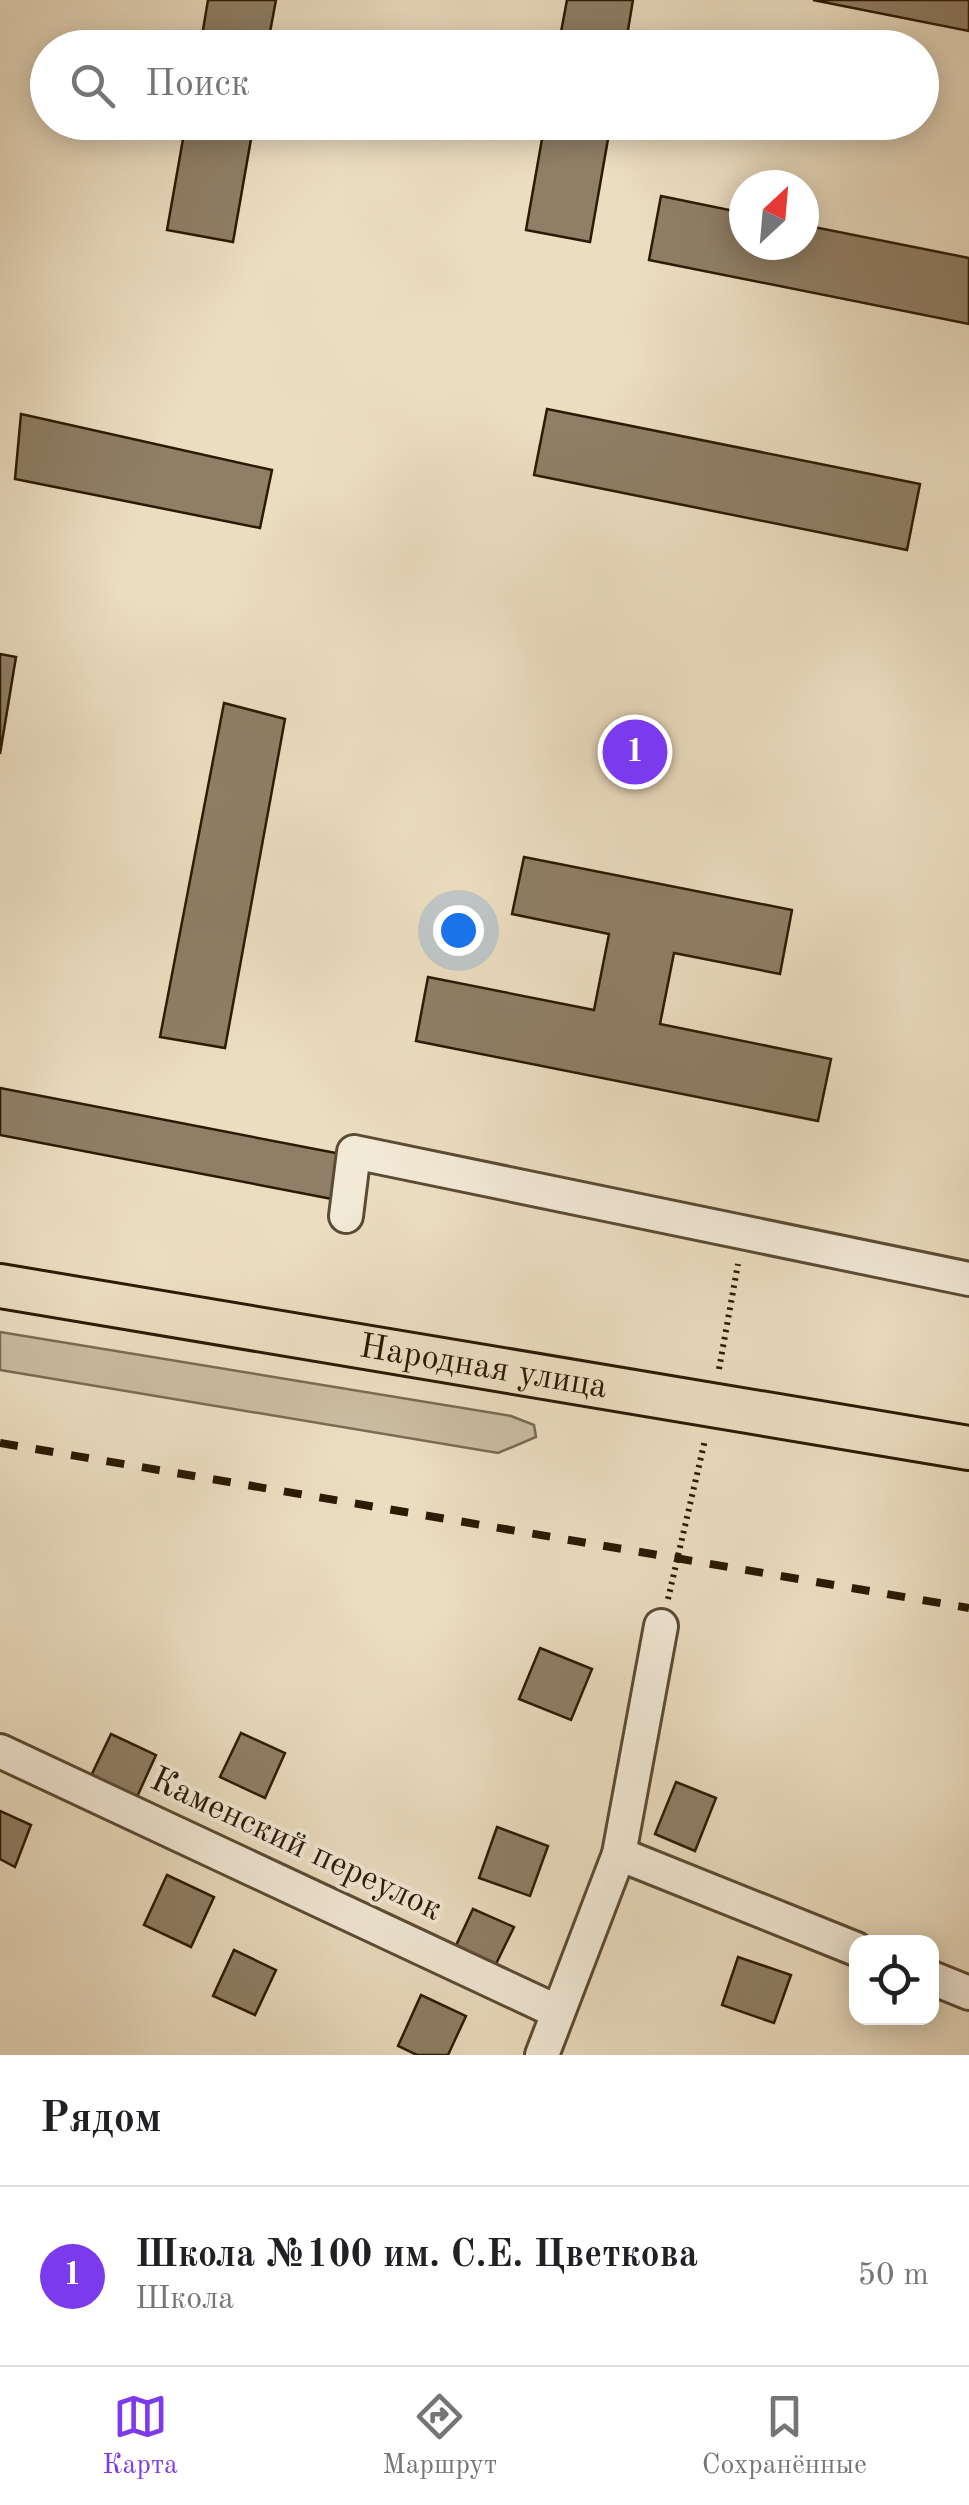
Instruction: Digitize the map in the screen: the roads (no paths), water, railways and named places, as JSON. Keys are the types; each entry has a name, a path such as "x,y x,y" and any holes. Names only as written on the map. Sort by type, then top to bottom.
{"main road":[{"name":"Народная улица","path":"0,1286 969,1448"}],"street":[{"path":"346,1216 354,1152 969,1279"},
{"path":"542,2055 619,1854 661,1626"},
{"name":"Каменский переулок","path":"0,1750 558,2012"},
{"path":"619,1854 849,1946"},
{"path":"939,1981 969,1994"}],"railway":[{"path":"0,1443 969,1608"}],"place":[{"name":"Школа №100 им. С.Е. Цветкова","path":"635,752"}]}
